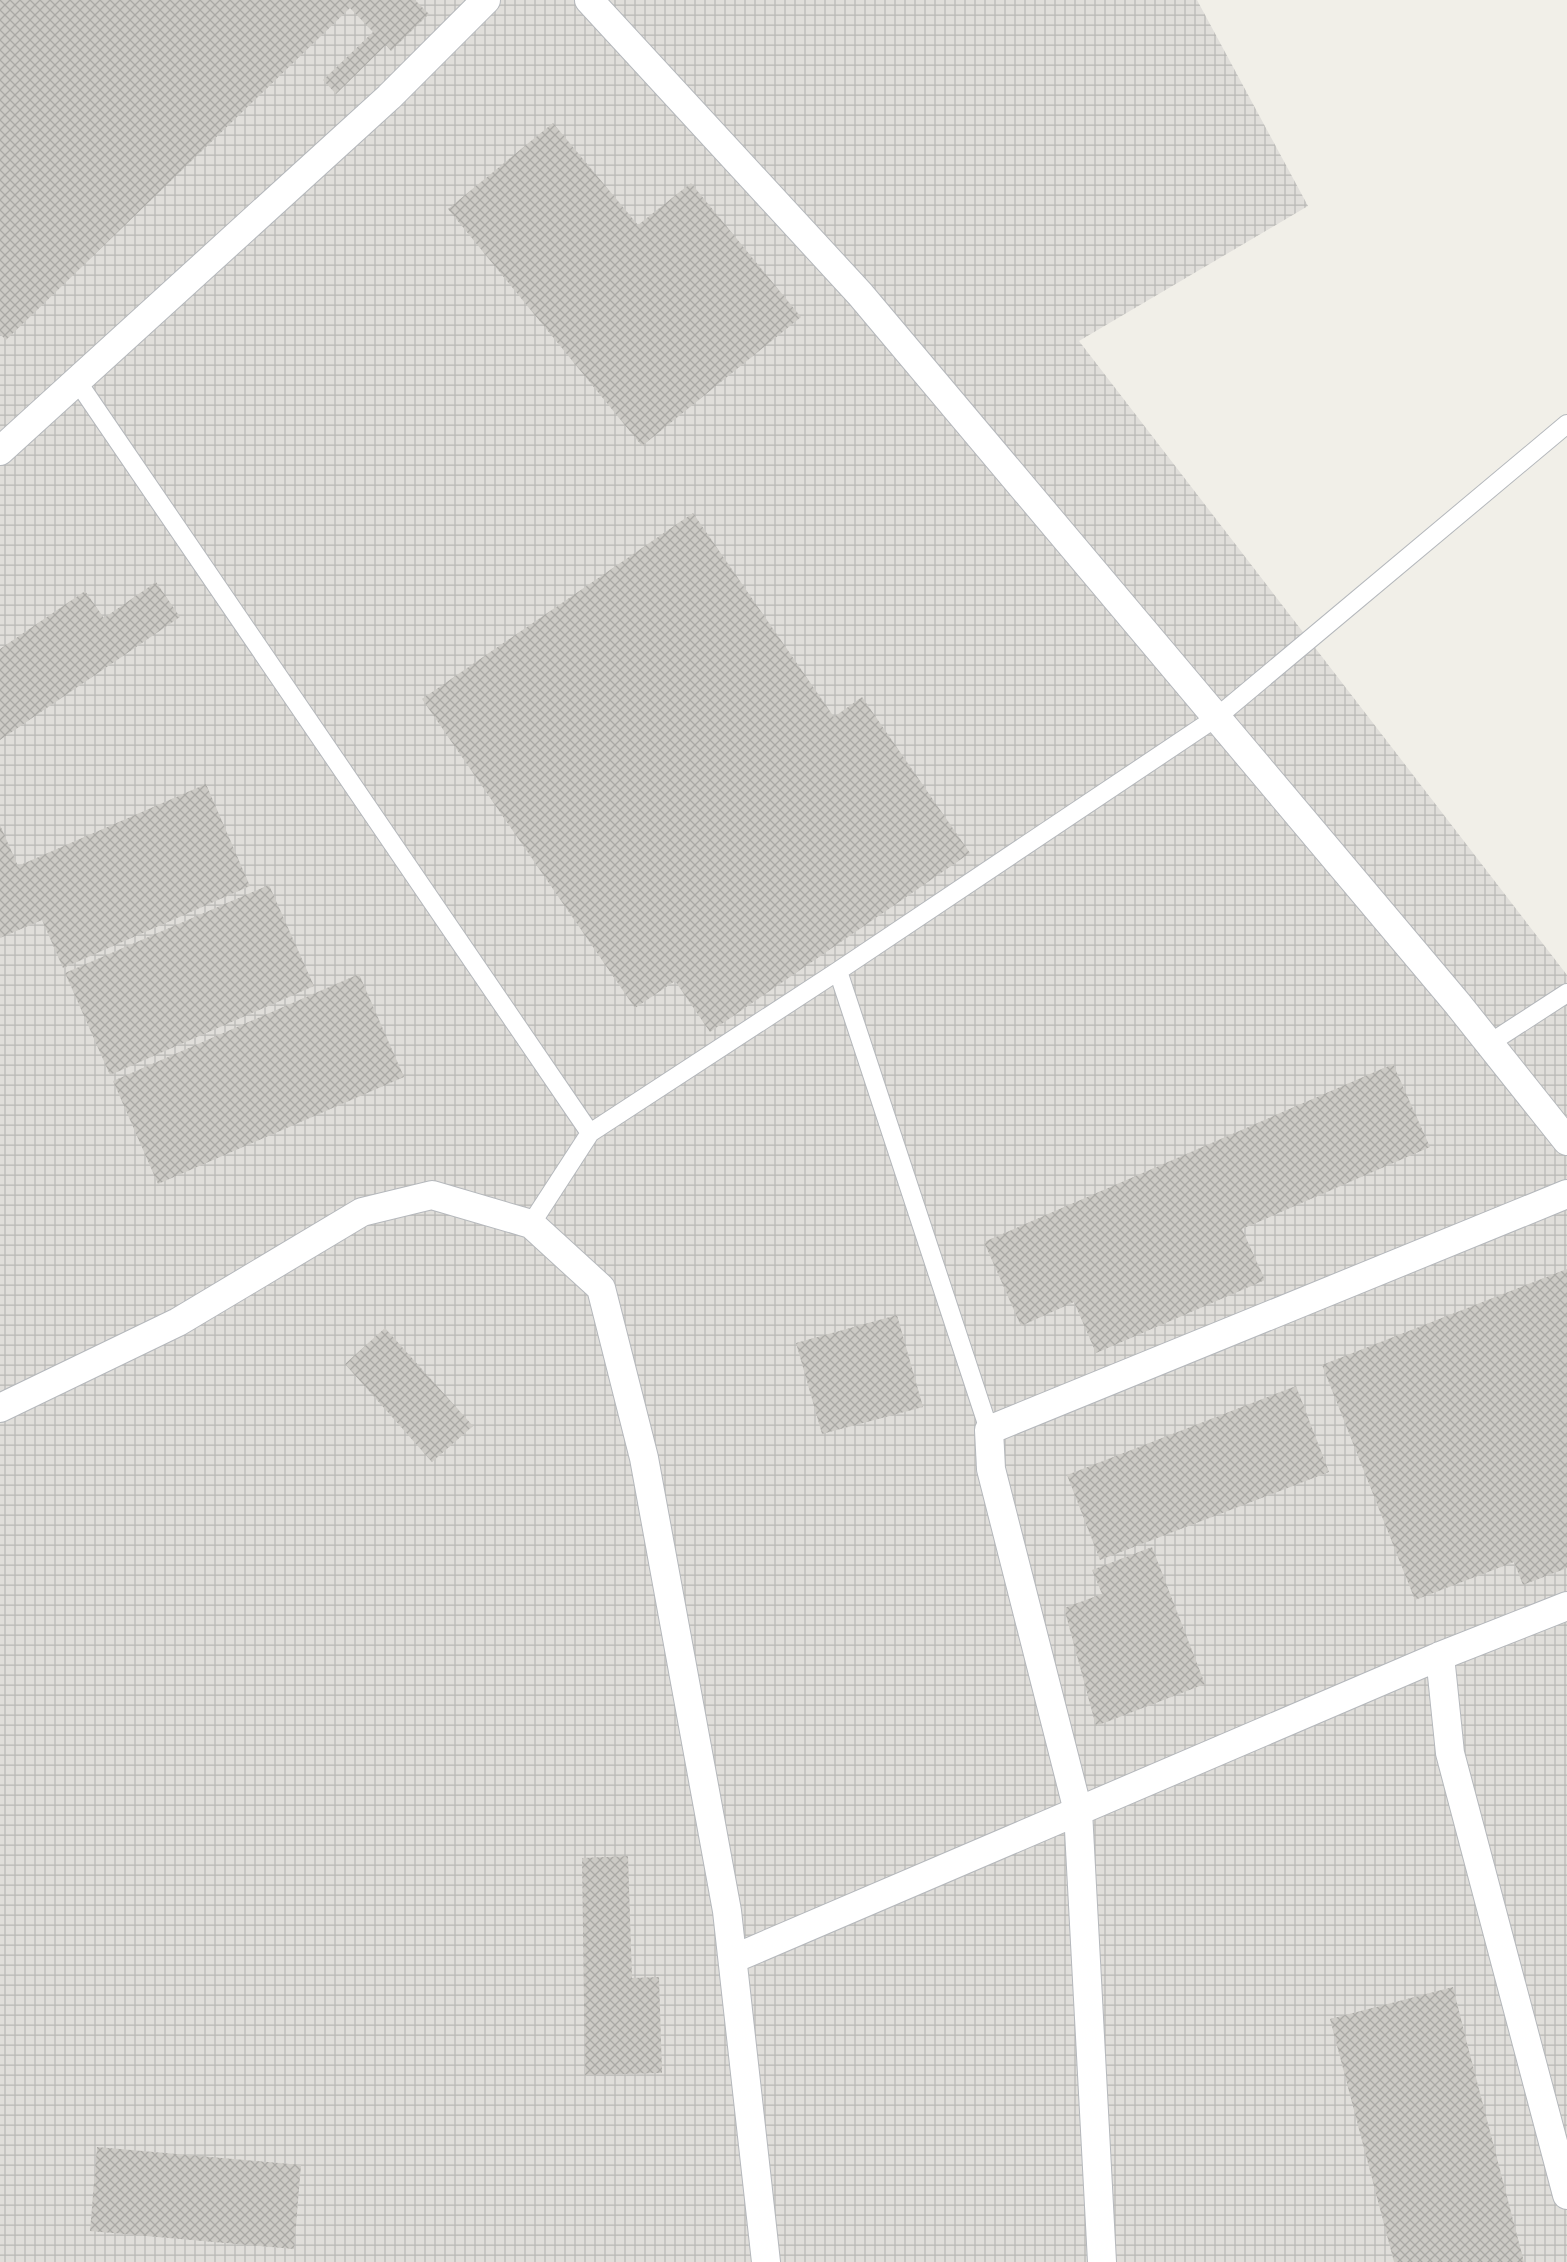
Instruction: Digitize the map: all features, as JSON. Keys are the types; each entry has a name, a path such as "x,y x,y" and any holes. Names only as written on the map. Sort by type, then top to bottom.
{"street":[{"path":"0,451 389,97 486,0"},
{"path":"589,0 860,294 1490,1044 1567,1141"},
{"path":"0,1408 178,1322 362,1212 432,1194 532,1224 601,1288 644,1458 727,1911 766,2262"},
{"path":"1102,2262 1078,1811 991,1469 989,1430 1567,1194"},
{"path":"733,1959 1440,1656 1567,1606"},
{"path":"1440,1656 1450,1753 1567,2194"}],"lane":[{"path":"77,381 590,1134"},
{"path":"532,1224 590,1134 838,971 1217,717 1567,424"},
{"path":"838,971 989,1430"},
{"path":"1490,1044 1567,993"}],"shaded area":[{"path":"0,0 1197,0 1308,206 1079,341 1567,975 1567,2262 0,2262"}],"building":[{"path":"0,0 415,0 429,14 391,51 386,45 336,94 323,80 373,32 350,8 6,340 0,334"},
{"path":"553,123 638,225 691,183 801,317 642,446 448,209"},
{"path":"693,513 834,717 862,697 970,853 710,1032 675,981 635,1008 422,699"},
{"path":"156,582 180,617 0,740 0,649 85,591 104,618"},
{"path":"206,784 250,886 63,968 42,920 0,938 0,825 18,866"},
{"path":"269,885 314,986 110,1075 65,973"},
{"path":"359,974 404,1077 158,1184 113,1081"},
{"path":"1393,1064 1430,1147 1242,1229 1265,1280 1096,1353 1074,1302 1021,1326 984,1242"},
{"path":"1567,1269 1567,1568 1523,1585 1514,1562 1415,1600 1322,1365"},
{"path":"897,1315 923,1407 822,1434 796,1343"},
{"path":"385,1328 473,1426 432,1462 345,1364"},
{"path":"1296,1386 1329,1472 1100,1560 1067,1475"},
{"path":"1152,1547 1205,1684 1096,1726 1064,1608 1102,1594 1092,1570"},
{"path":"628,1856 632,1978 659,1977 662,2073 585,2075 582,1858"},
{"path":"1453,1987 1524,2262 1394,2262 1330,2019"},
{"path":"97,2147 301,2165 294,2249 90,2231"}]}
